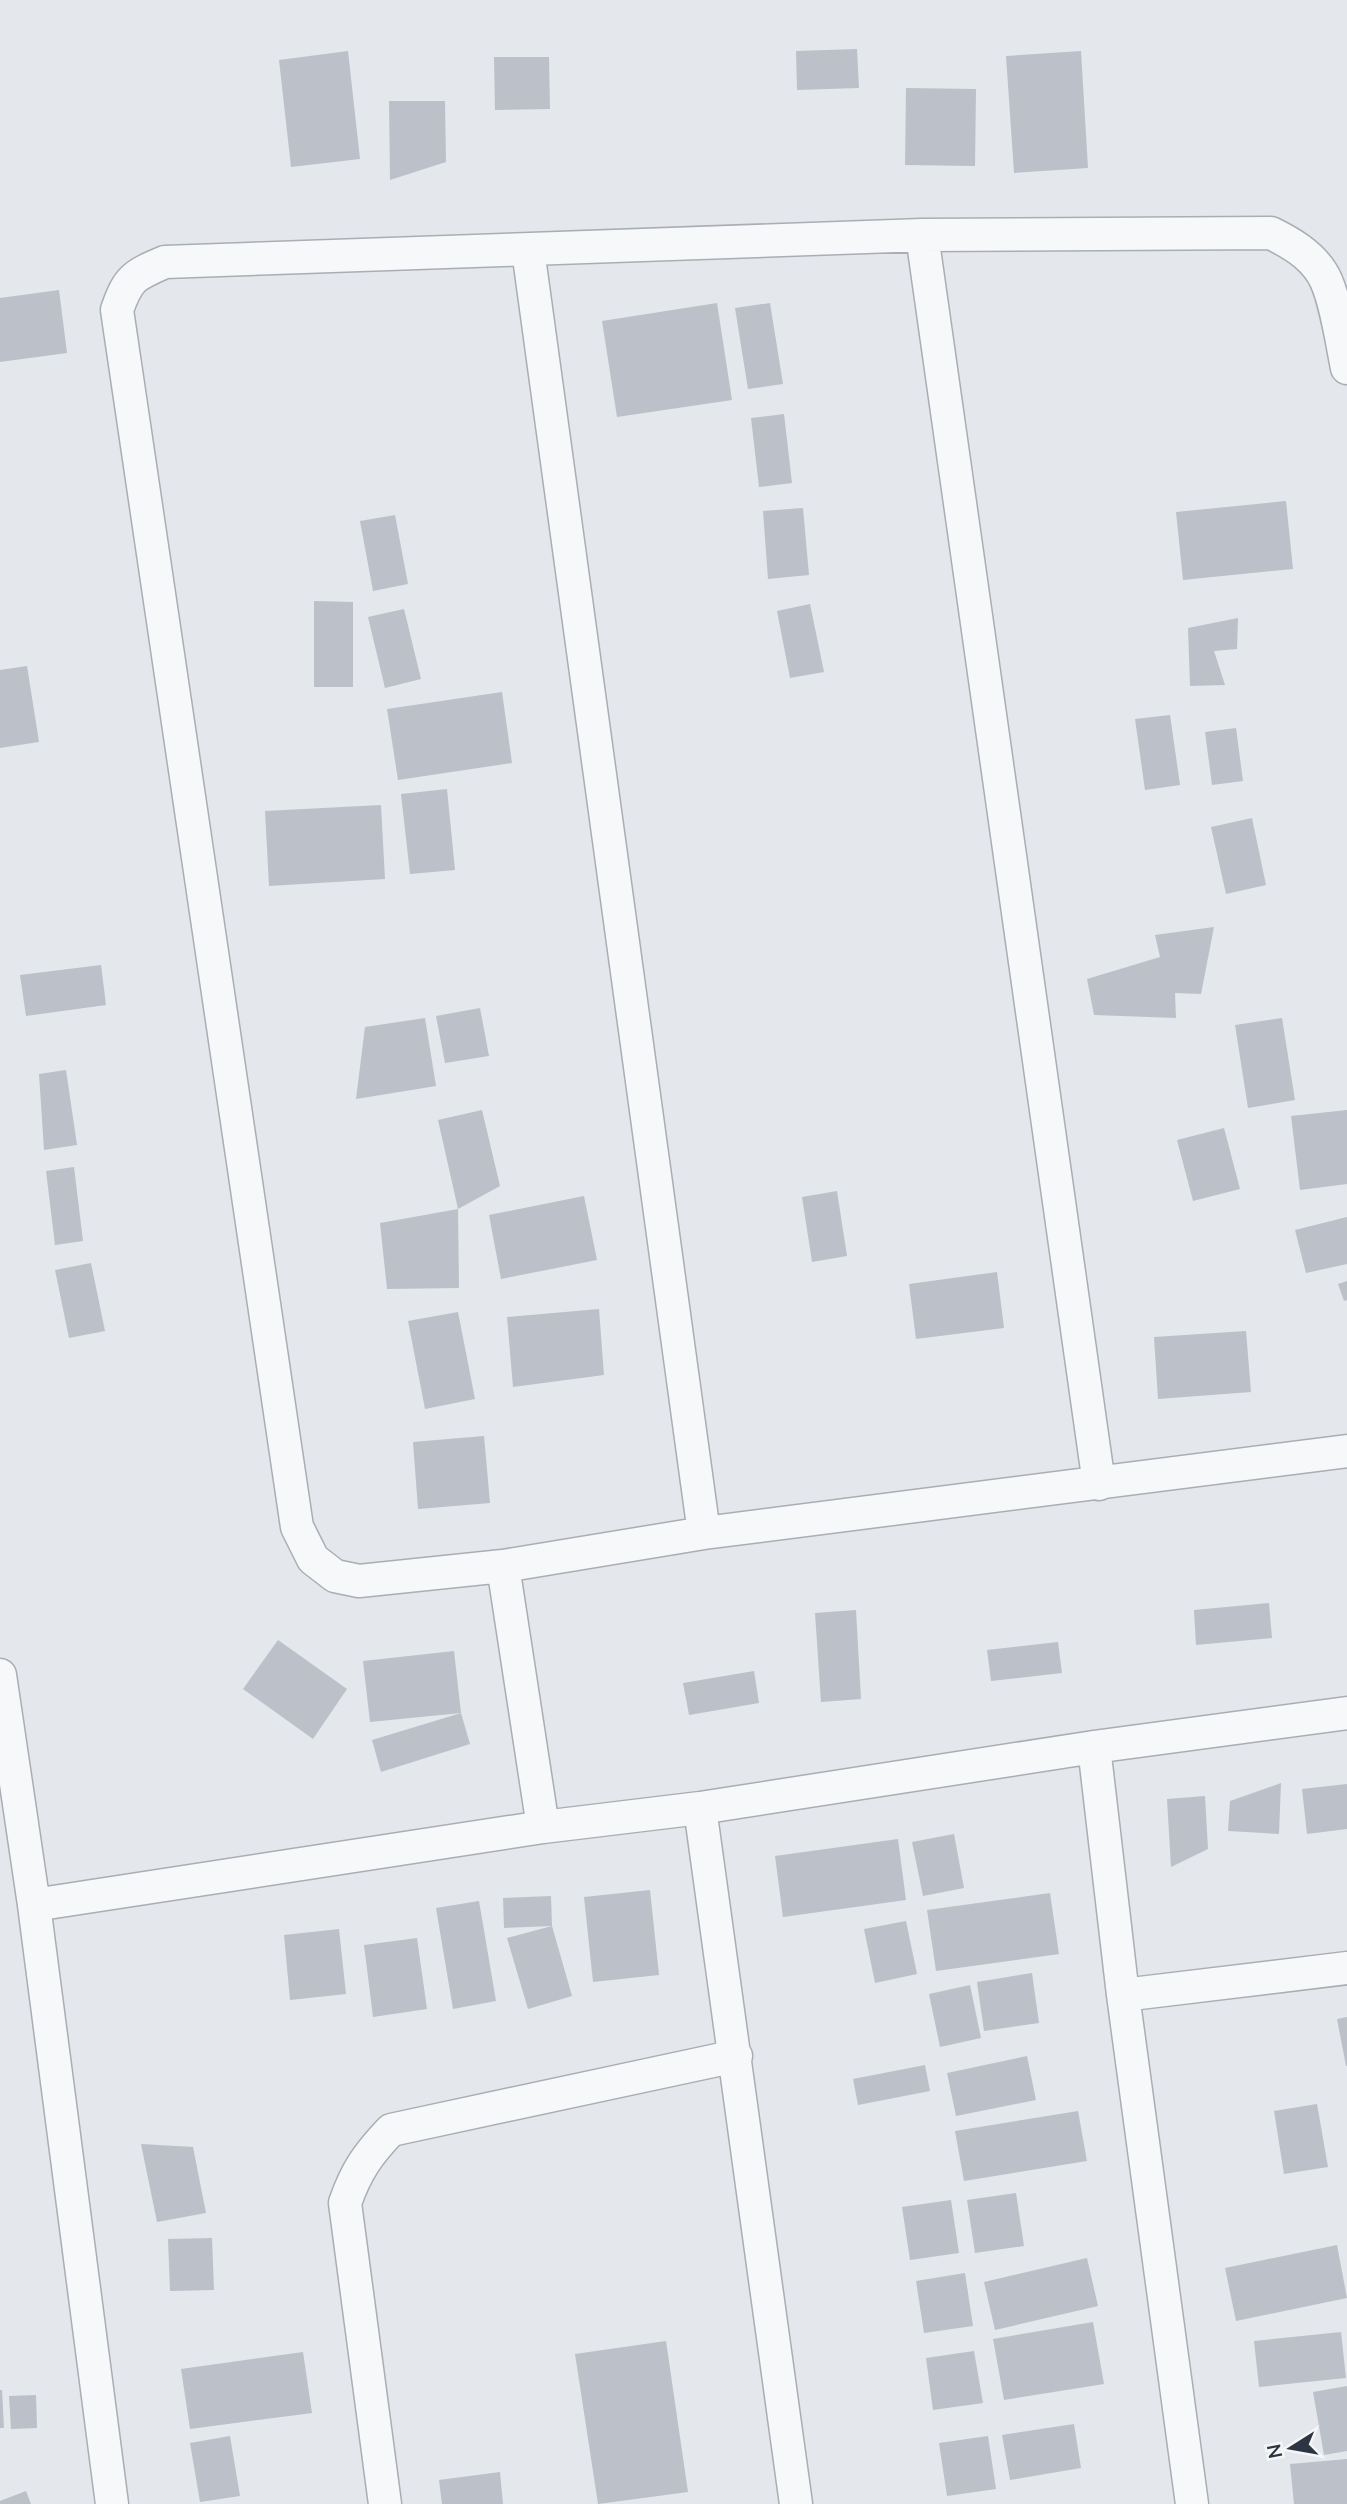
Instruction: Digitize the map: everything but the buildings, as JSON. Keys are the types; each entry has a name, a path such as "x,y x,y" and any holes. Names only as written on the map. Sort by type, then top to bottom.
{"street":[{"path":"1347,368 1336,313 1323,274 1298,247 1271,233 922,234 164,262 141,272 125,286 117,310 297,1527 313,1559 335,1576 359,1581 503,1566 704,1533 1347,1451"},
{"path":"922,234 1099,1484"},
{"path":"528,250 704,1533"},
{"path":"503,1566 542,1827"},
{"path":"0,1675 34,1905 112,2504"},
{"path":"34,1905 542,1827 700,1808 1094,1747 1347,1713"},
{"path":"1094,1747 1192,2504"},
{"path":"700,1808 796,2504"},
{"path":"1124,1995 1347,1968"},
{"path":"385,2504 345,2203 354,2176 370,2152 391,2130 736,2056"}]}
